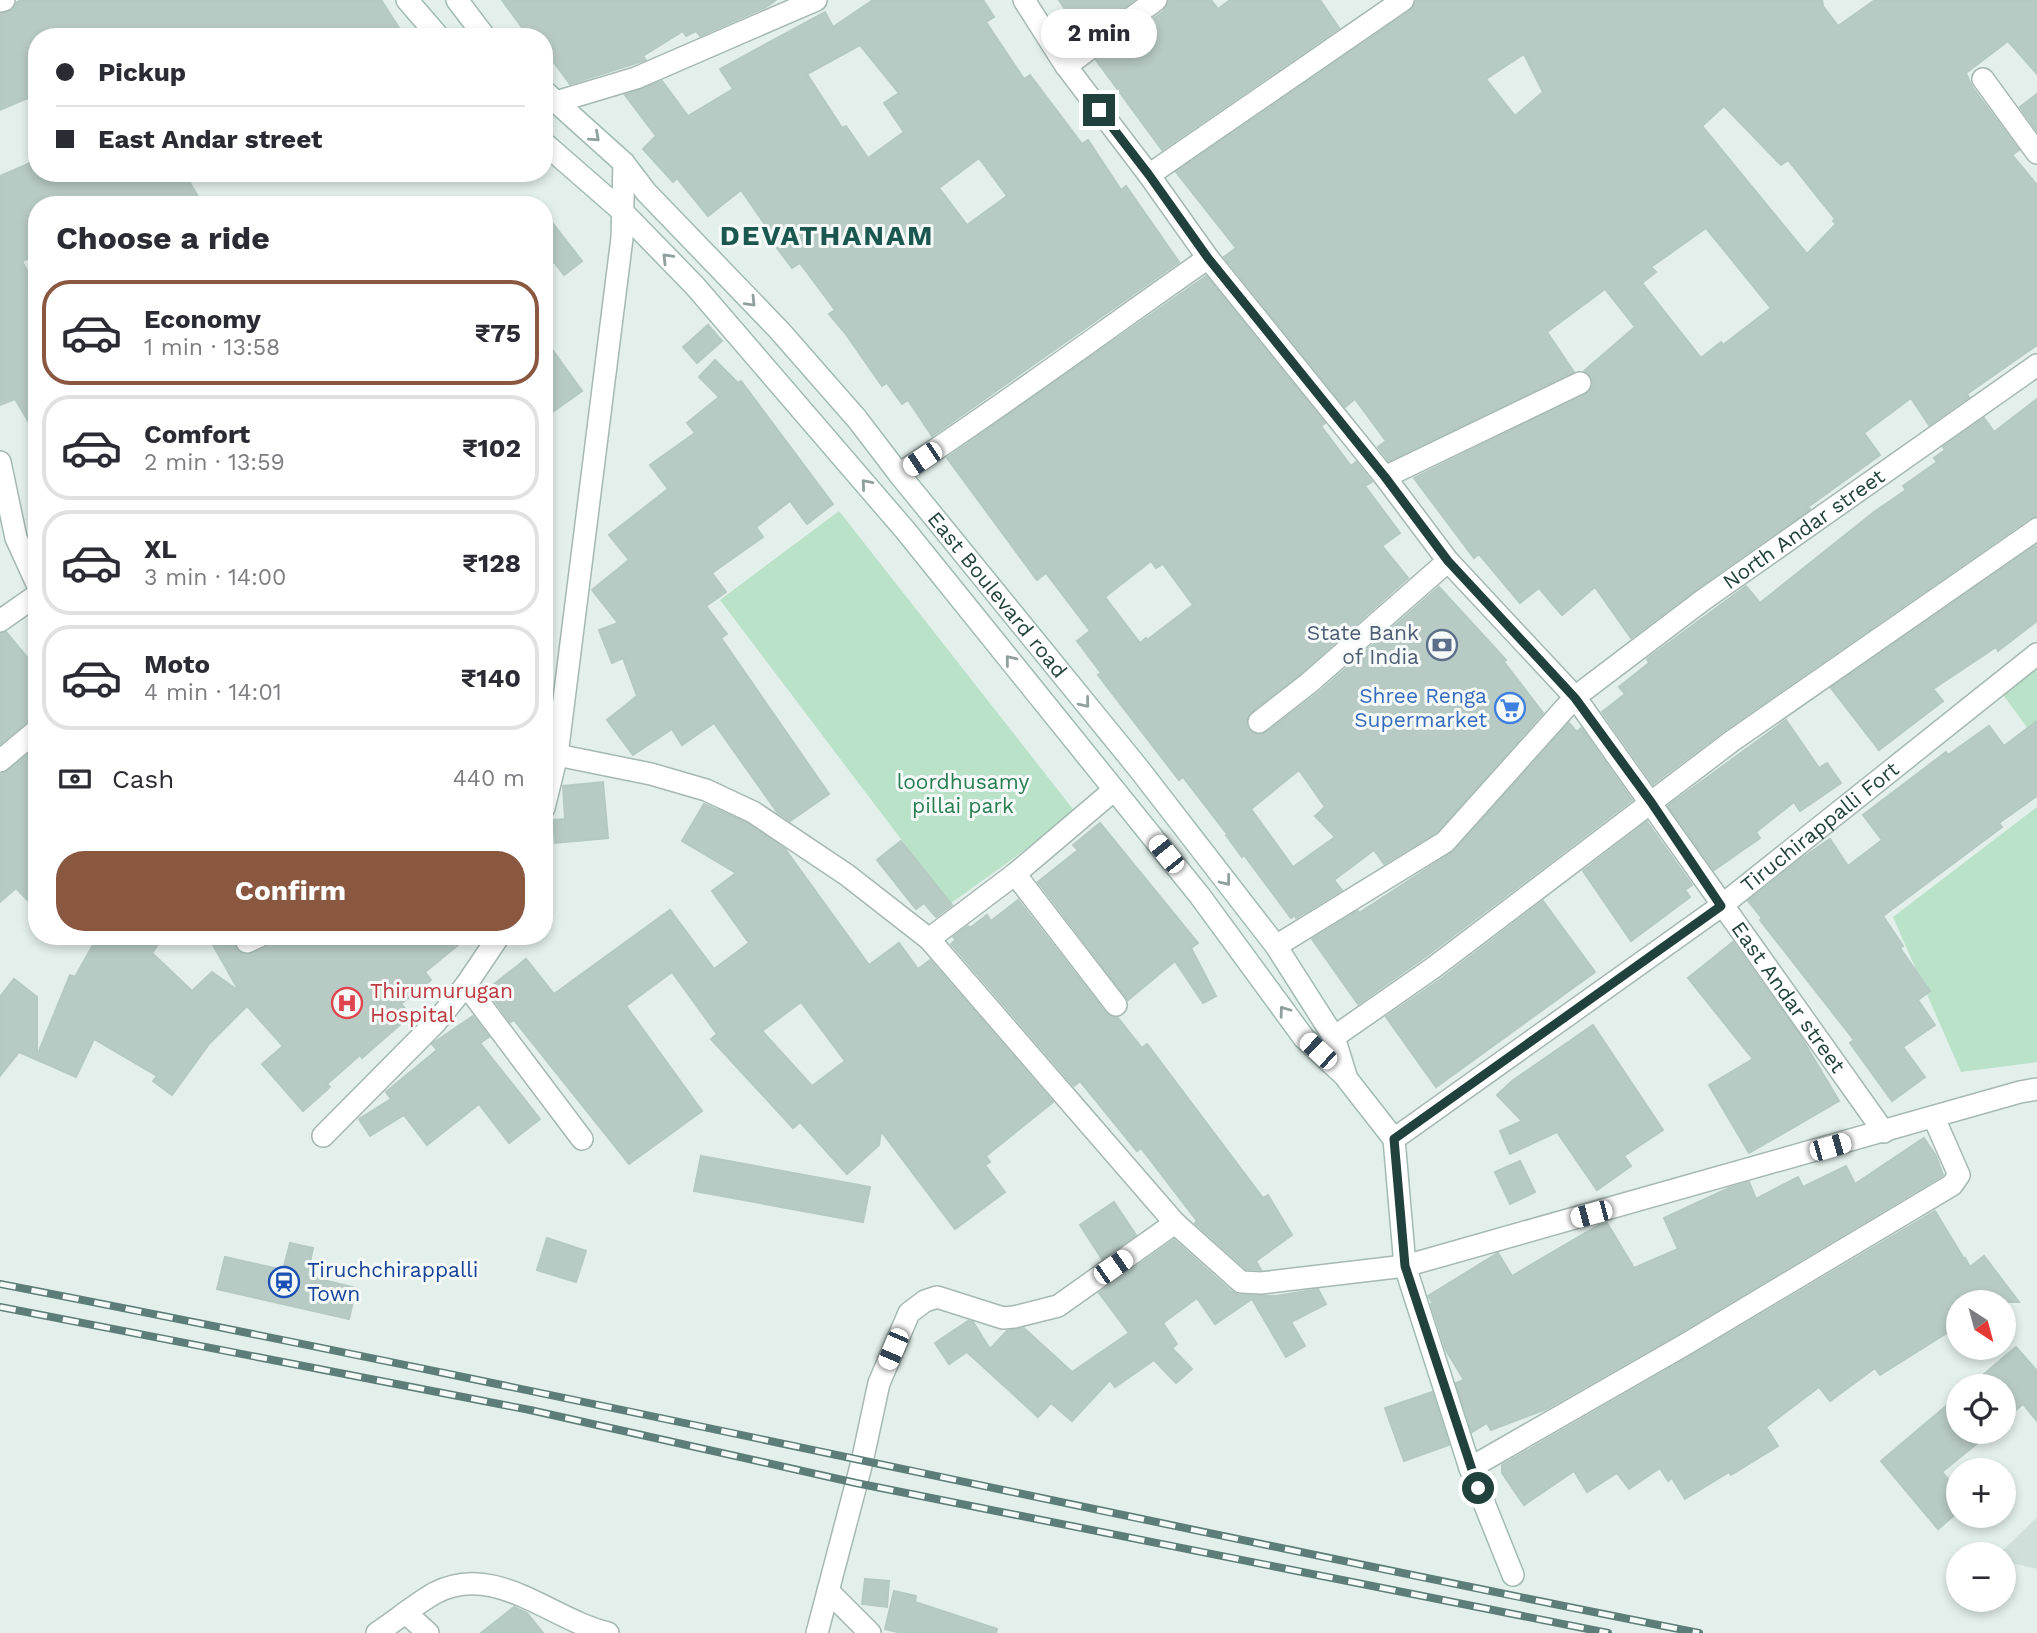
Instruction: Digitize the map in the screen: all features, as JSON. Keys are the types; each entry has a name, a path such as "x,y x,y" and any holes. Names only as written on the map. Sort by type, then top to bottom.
{"street":[{"path":"407,0 431,28"},
{"path":"457,0 478,28"},
{"path":"553,96 636,78 816,0"},
{"name":"East Andar street","path":"1024,0 1066,66 1208,258 1385,477 1448,561 1575,698 1884,1132"},
{"path":"1066,66 1156,0"},
{"path":"1149,175 1403,0"},
{"path":"1983,79 2037,153"},
{"name":"East Boulevard road","path":"553,100 624,163 646,192 857,419 1139,769 1276,946 1334,1037 1347,1079 1394,1139"},
{"path":"553,151 622,211 695,286 905,530 1200,896 1304,1038 1347,1079"},
{"path":"553,740 622,237 624,163"},
{"path":"899,474 990,414 1071,353 1208,258"},
{"name":"North Andar street","path":"1276,946 1452,836 1575,698 1703,600 2037,365"},
{"path":"1385,477 1580,383"},
{"path":"0,462 16,538 28,564"},
{"path":"1334,1037 1433,968 1732,741 2037,529"},
{"path":"1259,722 1309,684 1448,561"},
{"path":"0,621 28,602"},
{"name":"Tiruchirappalli Fort","path":"1394,1139 1721,906 2037,654"},
{"path":"0,761 28,738"},
{"path":"553,755 651,774 730,800 753,812 846,876 929,939 1175,1223 1241,1282 1261,1283 1405,1266 2037,1089"},
{"path":"929,939 1015,874 1114,790"},
{"path":"1015,874 1116,1004"},
{"path":"323,1136 436,1022 466,985 493,945"},
{"path":"466,985 582,1139"},
{"path":"1470,1468 1686,1344 1952,1185 1959,1175 1934,1118"},
{"path":"1394,1139 1405,1266 1470,1468 1514,1575"},
{"path":"817,1633 862,1462 879,1383 909,1312 925,1301 937,1297 1003,1318 1058,1306 1175,1223"},
{"path":"377,1633 435,1593 463,1582 488,1584 516,1593 544,1608 608,1633"},
{"path":"828,1591 870,1633"},
{"path":"407,1614 428,1633"}],"shaded area":[{"path":"2037,1517 2037,1569 2016,1564 2016,1542 2011,1542"}],"green space":[{"name":"loordhusamy pillai park","path":"839,511 1076,813 950,904 720,600"},
{"path":"2037,664 2037,741 2001,692"},
{"path":"2037,807 2037,1062 1961,1072 1893,917"}],"building":[{"path":"381,0 399,28 28,28 28,98 0,110 0,14 13,10 17,2"},
{"path":"502,0 776,0 700,36 696,31 686,36 683,31 643,56 646,60 570,84 553,61 553,28 522,28"},
{"path":"873,0 983,0 994,17 986,22 1024,79 1030,75 1082,144 1088,140 1121,190 1126,186 1179,262 932,436 908,400 902,404 887,383 882,386 829,314 835,310 800,263 792,268 741,190 708,216 677,178 673,182 643,149 656,136 625,95 662,81 688,116 733,89 720,69 825,12 833,27","holes":["860,45 899,93 884,103 904,132 868,158 846,126 842,128 807,74","979,158 1007,196 967,225 939,188"]},
{"path":"1059,0 1134,0 1083,37"},
{"path":"1169,0 1211,0 1218,9 1230,0 1320,0 1339,28 1162,150 1096,60 1164,11"},
{"path":"1416,0 1822,0 1823,6 1838,26 1875,0 2037,0 2037,74 2008,41 1966,73 1972,87 2019,150 2012,155 2037,185 2037,345 1967,394 1969,397 1929,425 1911,398 1864,433 1880,455 1631,638 1595,587 1562,615 1539,588 1520,603 1479,554 1474,558 1414,478 1590,391 1592,378 1584,371 1635,327 1605,289 1547,332 1574,372 1389,461 1378,447 1386,441 1355,399 1345,407 1224,257 1236,248 1176,172 1410,11","holes":["1524,54 1543,92 1515,116 1486,79","1724,106 1781,165 1788,160 1835,219 1833,221 1836,224 1807,254 1702,126","1706,228 1771,308 1723,345 1721,342 1701,358 1642,283 1656,272 1651,267"]},
{"path":"2037,94 2037,131 2020,107"},
{"path":"28,164 28,182 189,182 198,196 28,196 28,259 22,261 28,272 28,421 15,399 0,405 0,176"},
{"path":"553,224 582,261 564,275 554,262"},
{"path":"1206,276 1325,423 1321,426 1351,466 1356,462 1372,482 1365,486 1400,533 1382,546 1408,578 1301,673 1251,712 1246,723 1249,731 1260,735 1267,732 1318,693 1439,587 1506,660 1504,662 1543,713 1437,832 1384,864 1374,850 1334,880 1342,890 1296,918 1295,915 1291,918 1183,777 1179,780 1098,675 1101,673 1077,641 1090,631 1046,573 1037,580 947,458","holes":["1151,561 1156,568 1163,564 1193,605 1140,643 1105,597","1299,770 1325,807 1315,816 1335,837 1293,867 1251,809"]},
{"path":"708,325 722,341 697,363 683,347"},
{"path":"553,351 582,391 553,412"},
{"path":"715,360 738,383 741,381 833,504 807,524 790,501 756,527 763,537 712,573 726,592 706,606 727,634 721,638 829,794 790,821 777,812 714,723 682,745 672,729 633,755 607,720 637,696 623,658 612,663 599,630 618,623 592,590 629,560 609,535 668,489 650,465 695,433 687,423 719,397 699,377"},
{"path":"2037,399 2037,516 2030,518 1725,730 1653,784 1602,712 1625,694 1619,687 1649,663 1647,659 1746,586 1760,603 1874,512 1906,490 1903,486 1937,462 1934,458 1945,450 1943,447 1984,418 1994,432"},
{"path":"2037,545 2037,621 1998,651 1996,647 1933,689 1943,701 1879,750 1831,688"},
{"path":"6,632 28,658 28,721 0,744 0,634"},
{"path":"1786,720 1819,768 1827,763 1841,783 1800,811 1794,802 1756,832 1760,838 1714,870 1668,806"},
{"path":"2037,721 2037,796 1999,823 2002,827 1883,916 1903,946 1900,948 1930,991 1918,1000 1935,1025 1903,1047 1925,1077 1892,1101 1850,1043 1854,1040 1748,901 1830,839 1848,866 1882,840 1863,815 1946,752 1948,755 1989,726 2004,746"},
{"path":"1569,723 1577,732 1581,728 1632,800 1425,957 1358,1004 1312,939 1358,911 1359,913 1454,851"},
{"path":"28,754 28,901 16,888 0,902 0,774 8,771"},
{"path":"603,782 608,838 555,843 553,820 565,819 563,786"},
{"path":"704,804 747,823 785,849 869,965 899,943 918,969 930,960 1053,1102 986,1156 990,1162 985,1165 1005,1192 955,1229 881,1131 879,1145 847,1174 800,1122 793,1128 711,1039 717,1034 672,972 626,1006 702,1111 629,1164 514,1020 510,1022 495,1001 502,996 493,985 526,959 554,994 670,910 714,969 749,943 712,891 736,873 682,841","holes":["801,1002 845,1061 812,1086 762,1031"]},
{"path":"1647,822 1692,885 1685,890 1690,897 1631,941 1583,871"},
{"path":"1100,823 1198,943 1191,948 1216,996 1203,1003 1175,961 1128,1000 1038,882 1078,850 1073,845"},
{"path":"901,841 952,905 936,917 924,903 916,909 877,860"},
{"path":"1018,900 1106,1013 1118,1018 1142,1048 1147,1044 1263,1198 1268,1195 1292,1235 1256,1261 1261,1270 1246,1269 1195,1223 1197,1221 1141,1148 1137,1151 1080,1081 1074,1086 951,944 956,940 953,937 968,926 970,928 987,915 991,921"},
{"path":"1543,901 1595,972 1436,1087 1386,1017 1441,979"},
{"path":"1733,942 1801,1037 1839,1101 1749,1153 1709,1085 1753,1059 1688,978"},
{"path":"93,945 158,945 152,953 192,991 212,972 239,991 213,945 235,945 235,948 246,955 269,945 458,945 425,972 431,980 401,1004 411,1015 362,1058 360,1055 327,1084 330,1087 303,1111 262,1064 283,1046 247,1006 209,1044 172,1095 153,1081 157,1076 94,1039 76,1077 19,1052 0,1076 0,997 14,979 37,997 37,1056 70,975 75,977"},
{"path":"473,1016 489,1037 480,1043 540,1119 509,1143 479,1104 427,1145 404,1115 370,1136 359,1119 391,1099 386,1092 437,1050 432,1044"},
{"path":"1593,1025 1663,1130 1624,1156 1631,1166 1597,1190 1557,1132 1510,1154 1500,1131 1522,1121 1497,1095 1512,1081"},
{"path":"1924,1138 1936,1156 1943,1175 1546,1409 1491,1430 1487,1423 1472,1432 1456,1383 1464,1380 1446,1350 1431,1304 1433,1303 1428,1296 1498,1253 1512,1276 1599,1225 1607,1223 1634,1268 1678,1249 1664,1218 1729,1188 1749,1182 1756,1199 1798,1177 1803,1187 1846,1166 1855,1184"},
{"path":"701,1156 870,1187 863,1222 694,1191"},
{"path":"1520,1161 1535,1192 1510,1204 1495,1172"},
{"path":"1114,1202 1136,1235 1102,1259 1080,1225"},
{"path":"1935,1211 1970,1267 1984,1256 2010,1290 1946,1290 1946,1334 1880,1375 1875,1368 1830,1401 1819,1387 1766,1427 1778,1446 1685,1499 1672,1478 1668,1481 1660,1468 1629,1489 1617,1473 1587,1492 1574,1471 1524,1505 1502,1473 1502,1465"},
{"path":"547,1238 586,1251 576,1282 537,1270"},
{"path":"1174,1240 1232,1292 1239,1295 1276,1296 1318,1289 1326,1304 1291,1322 1305,1346 1286,1357 1252,1299 1215,1324 1197,1298 1163,1323 1177,1344 1172,1348 1192,1369 1176,1383 1154,1360 1115,1387 1110,1380 1072,1421 1051,1403 1038,1417 967,1352 949,1364 935,1343 968,1321 973,1322 990,1349 1007,1331 1024,1328 1072,1372 1129,1333 1099,1293"},
{"path":"290,1243 313,1248 307,1276 356,1288 349,1319 217,1289 225,1257 283,1270"},
{"path":"2016,1347 2037,1371 2037,1421 2023,1404 2016,1410 2016,1374 1984,1374 2001,1360 2016,1360"},
{"path":"1432,1392 1449,1445 1404,1461 1385,1408"},
{"path":"1946,1406 1946,1444 1976,1444 1959,1458 1946,1458 1946,1469 1942,1472 1946,1477 1946,1522 1938,1529 1881,1461"},
{"path":"865,1579 889,1581 887,1607 862,1604"},
{"path":"894,1591 916,1596 915,1602 997,1629 996,1633 902,1633 885,1629"},
{"path":"514,1607 527,1613 543,1633 481,1633"}],"railway":[{"path":"0,1284 425,1369 1699,1633"},
{"path":"0,1307 530,1410 856,1483 1608,1633"}],"place":[{"name":"State Bank of India","path":"1442,645"},
{"name":"Shree Renga Supermarket","path":"1510,708"},
{"name":"Thirumurugan Hospital","path":"347,1003"},
{"name":"Tiruchchirappalli Town","path":"284,1282"}],"district":[{"name":"DEVATHANAM","path":"827,235"}],"route":[{"path":"1099,110 1208,258 1385,477 1448,561 1575,698 1651,802 1721,906 1394,1139 1405,1266 1478,1488"}]}
